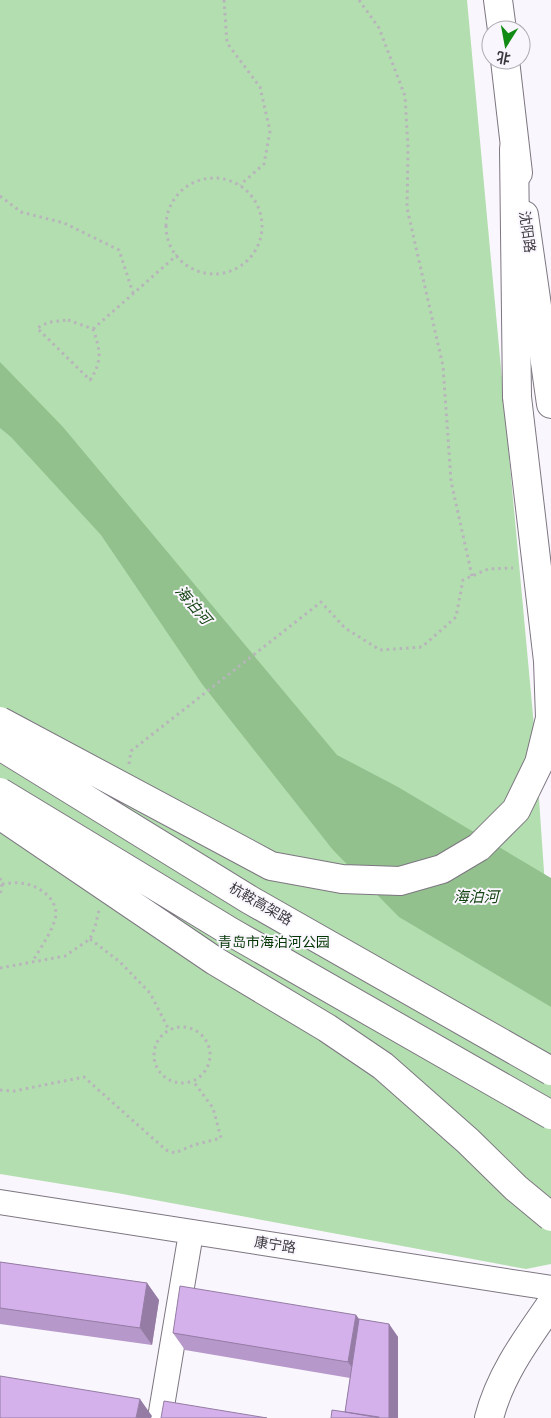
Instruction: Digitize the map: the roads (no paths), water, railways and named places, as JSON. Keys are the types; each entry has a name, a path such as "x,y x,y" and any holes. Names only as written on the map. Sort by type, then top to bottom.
{"main road":[{"path":"498,0 501,20"},
{"name":"沈阳路","path":"506,70 514,149 551,404"},
{"path":"0,721 271,866 342,879 400,881 442,868 479,847 516,810 539,763 550,718 548,661 517,397 514,149"},
{"name":"杭鞍高架路","path":"0,746 250,900 551,1071"},
{"path":"0,792 231,932 551,1115"},
{"path":"0,816 215,961 327,1028 382,1066 468,1141 516,1188 551,1217"},
{"path":"489,1418 491,1408 513,1360 551,1304"}],"street":[{"name":"康宁路","path":"0,1202 551,1288"},
{"path":"160,1418 191,1233"}],"water":[{"name":"海泊河","path":"0,362 63,427 337,755 398,787 551,878 551,1007 399,917 333,850 202,684 101,535 11,437 0,428"}],"park label":[{"name":"青岛市海泊河公园","path":"274,943"}]}
